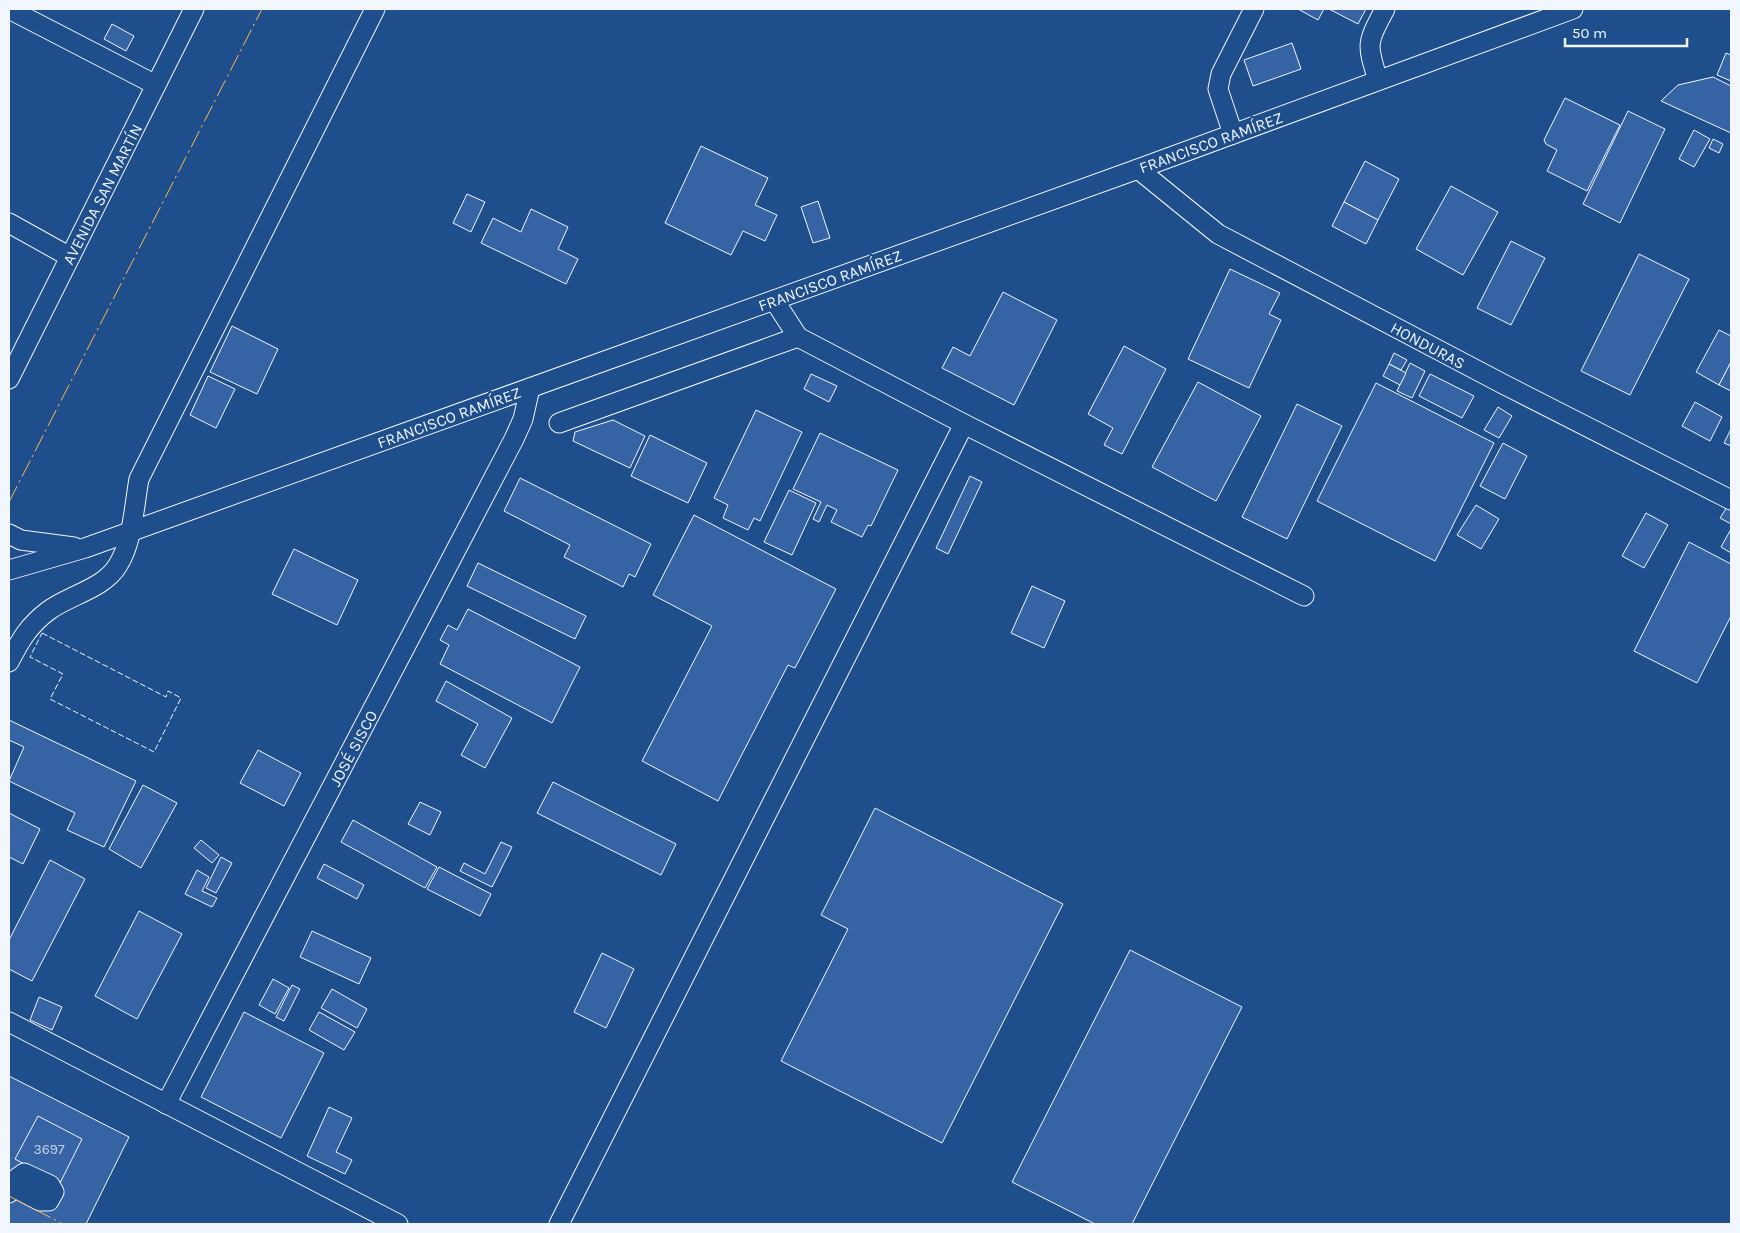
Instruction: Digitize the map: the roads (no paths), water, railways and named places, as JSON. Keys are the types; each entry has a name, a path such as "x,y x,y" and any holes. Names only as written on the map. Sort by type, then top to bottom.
{"street":[{"name":"AVENIDA SAN MARTÍN","path":"9,379 194,9"},
{"path":"9,662 26,630 32,624 49,610 100,582 117,567 125,552 139,479 375,9"},
{"path":"1233,134 1218,89 1221,74 1254,9"},
{"path":"1378,80 1371,60 1369,40 1385,9"},
{"name":"FRANCISCO RAMÍREZ","path":"9,570 85,548 129,530 1138,169 1573,9"},
{"path":"9,10 156,85"},
{"name":"HONDURAS","path":"1138,169 1218,234 1503,384 1731,500"},
{"path":"9,223 70,257"},
{"path":"774,300 798,337 964,424 1304,596"},
{"path":"559,423 798,337"},
{"name":"JOSÉ SISCO","path":"166,1104 514,439 530,388"},
{"path":"558,1224 964,424"},
{"name":"FRANCISCO RAMÍREZ","path":"9,534 20,540 46,545 85,548"},
{"path":"9,1022 398,1224"}]}
